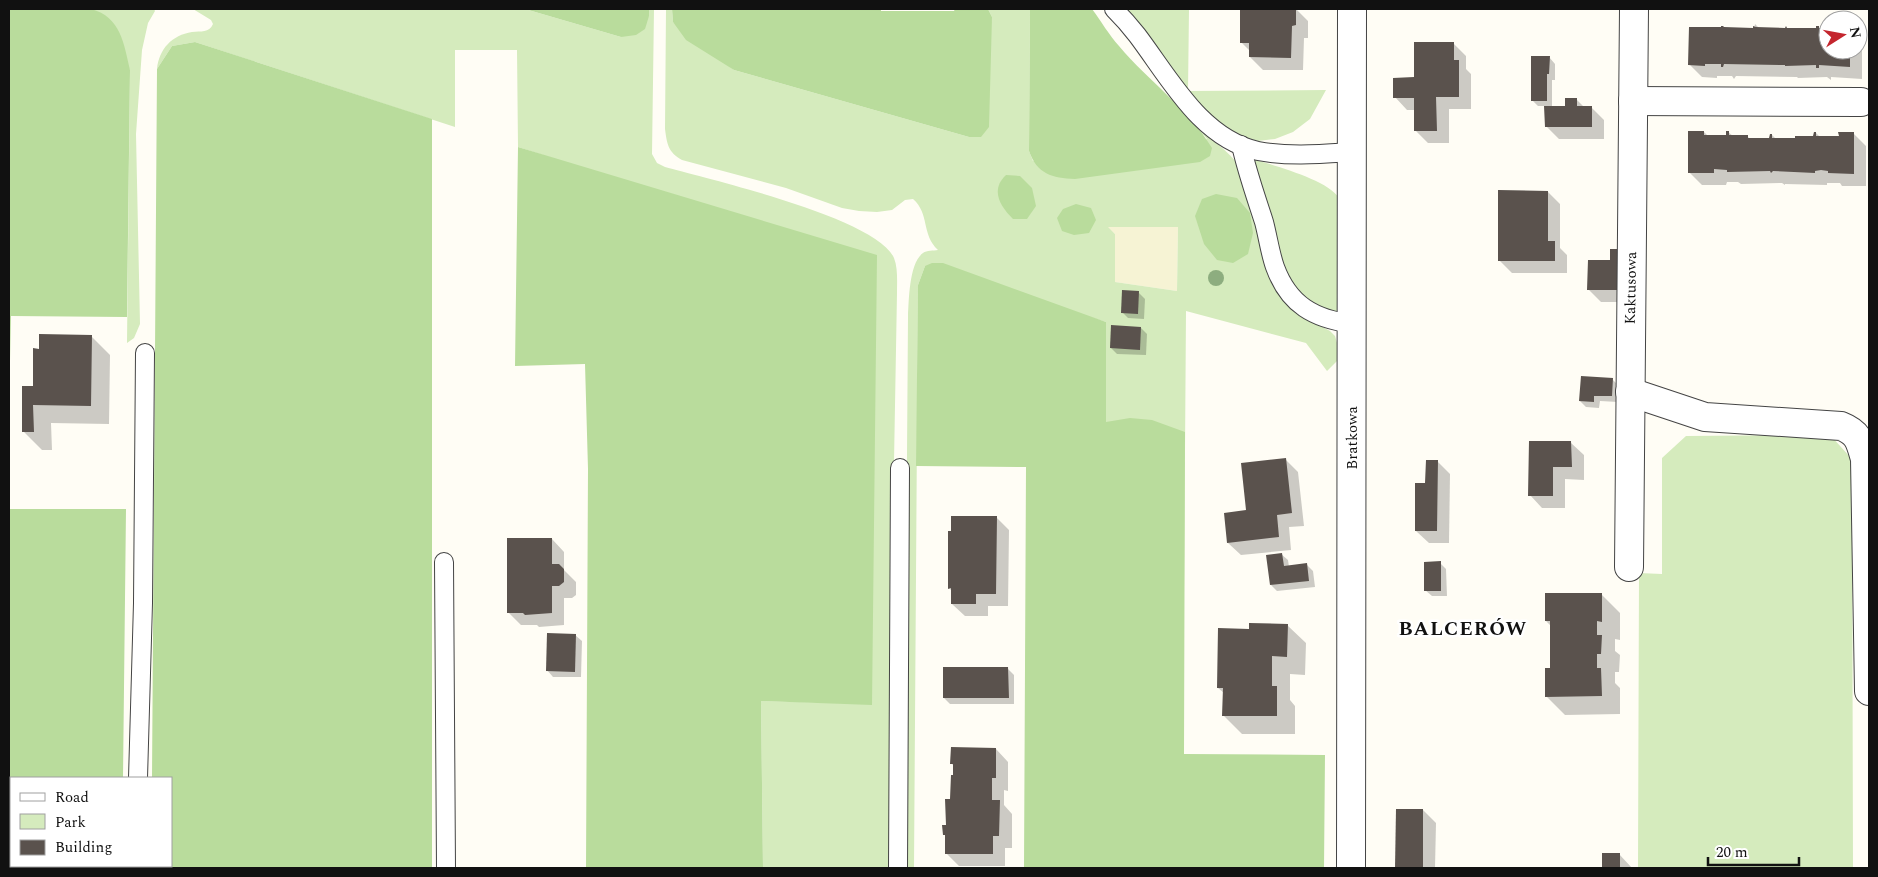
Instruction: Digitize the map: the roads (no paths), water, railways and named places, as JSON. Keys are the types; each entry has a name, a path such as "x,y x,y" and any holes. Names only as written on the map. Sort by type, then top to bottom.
{"street":[{"name":"Bratkowa","path":"1351,868 1352,9"},
{"name":"Kaktusowa","path":"1629,567 1634,9"},
{"path":"1633,102 1861,102"},
{"path":"1630,392 1705,417 1841,426 1852,430 1860,442 1865,459 1869,691"}],"lane":[{"path":"1114,9 1136,33 1182,96 1207,124 1223,136 1241,146 1287,154 1353,152"},
{"path":"1241,146 1274,266 1284,286 1292,298 1307,310 1323,318 1353,324"},
{"path":"138,777 143,603 145,353"},
{"path":"898,868 900,468"},
{"path":"444,562 446,868"}],"district":[{"name":"BALCERÓW","path":"1463,629"}]}
